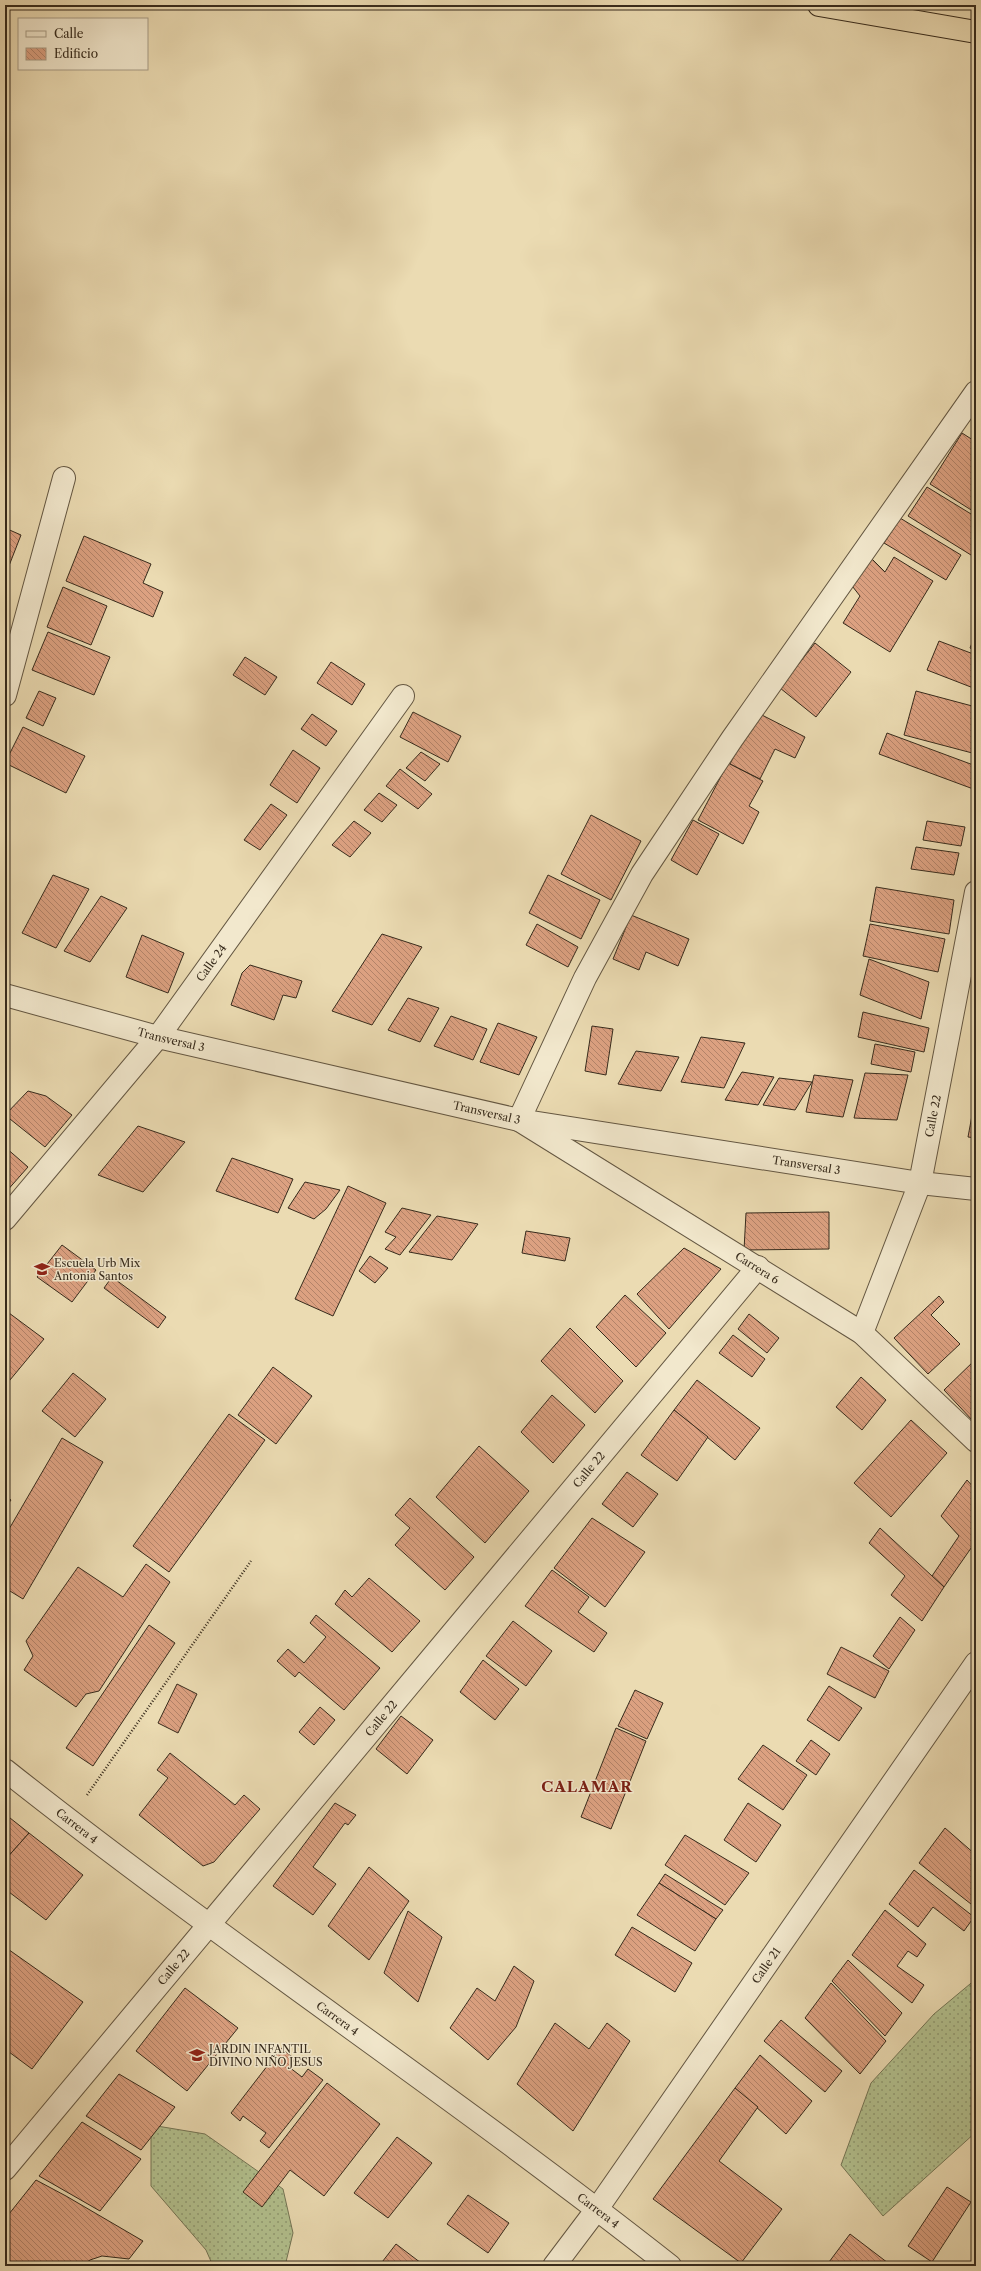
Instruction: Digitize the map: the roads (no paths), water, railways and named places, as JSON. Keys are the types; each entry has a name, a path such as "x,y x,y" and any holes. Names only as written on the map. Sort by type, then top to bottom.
{"highway":[{"path":"819,5 976,32"}],"street":[{"path":"519,1120 585,978 642,874 732,739 976,392"},
{"path":"5,696 64,478"},
{"name":"Calle 24","path":"5,1219 158,1037 403,696"},
{"name":"Calle 22","path":"862,1333 920,1183 976,892"},
{"name":"Transversal 3","path":"5,995 158,1037 519,1120 920,1183 976,1189"},
{"name":"Carrera 6","path":"519,1120 758,1267 862,1333 976,1441"},
{"name":"Calle 22","path":"5,2169 209,1926 455,1628 758,1267"},
{"name":"Calle 21","path":"554,2266 598,2209 976,1663"},
{"name":"Carrera 4","path":"5,1770 209,1926 598,2209 670,2266"}],"place":[{"name":"Escuela Urb Mix Antonia Santos","path":"42,1269"},
{"name":"JARDIN INFANTIL DIVINO NIÑO JESUS","path":"197,2055"}],"district":[{"name":"CALAMAR","path":"587,1786"}]}
